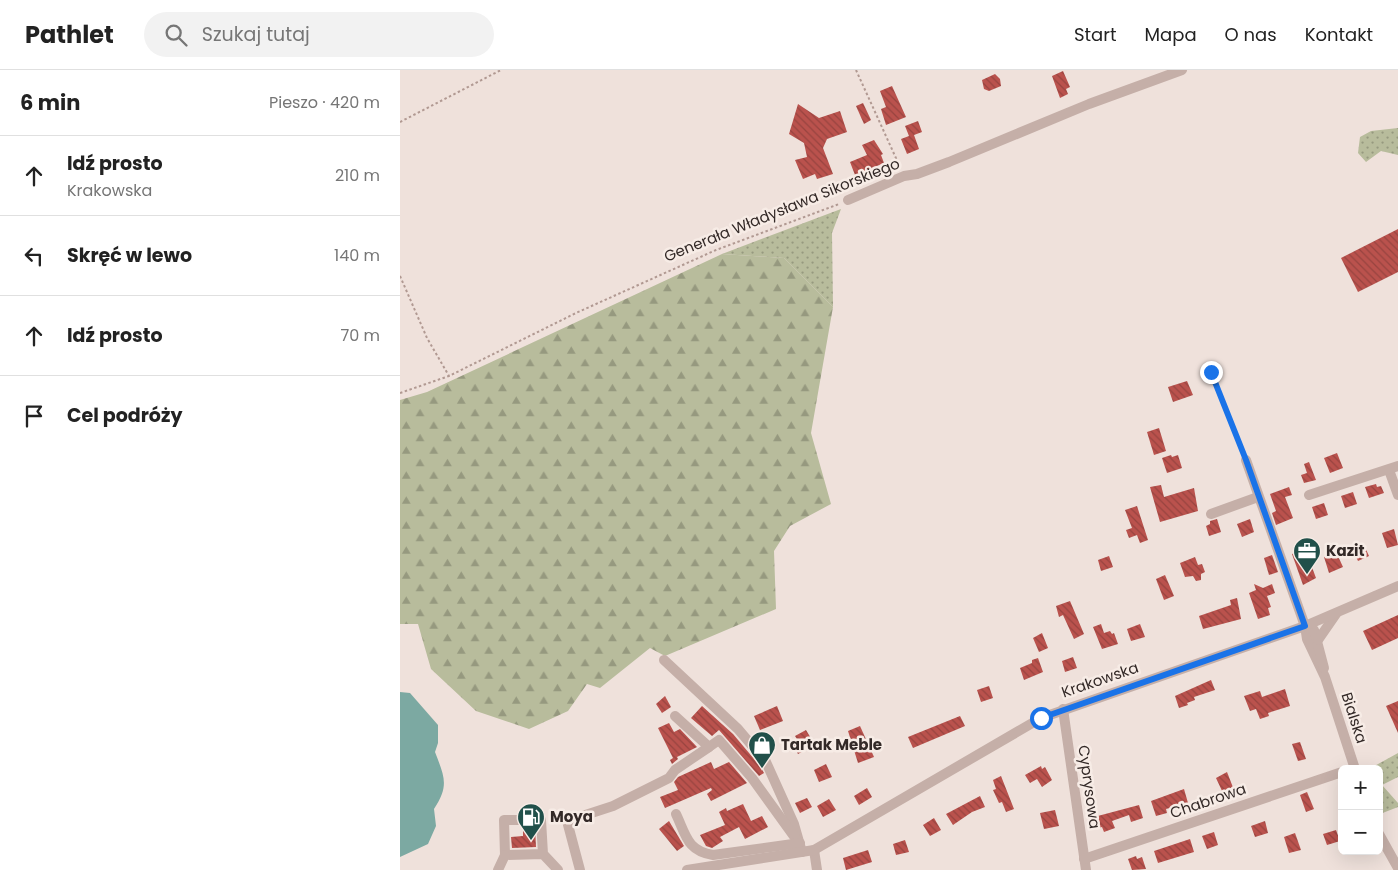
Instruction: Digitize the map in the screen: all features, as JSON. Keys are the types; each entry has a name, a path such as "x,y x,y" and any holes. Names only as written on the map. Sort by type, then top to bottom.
{"street":[{"name":"Generała Władysława Sikorskiego","path":"848,200 904,176 917,174 949,162 1089,104 1182,70"},
{"path":"1246,460 1305,626 1314,630 1318,640"},
{"path":"1309,495 1394,468 1398,495"},
{"path":"1211,514 1258,497"},
{"name":"Krakowska","path":"687,870 801,848 814,850 1021,728 1063,709 1305,626 1398,586"},
{"path":"1318,640 1336,613"},
{"name":"Bialska","path":"1305,626 1307,639 1325,677"},
{"name":"Bialska","path":"1294,630 1307,639"},
{"name":"Bialska","path":"1318,640 1325,677 1353,765"},
{"path":"664,660 738,729 766,762 801,848"},
{"name":"Cyprysowa","path":"1063,709 1086,870"},
{"path":"675,716 709,747"},
{"path":"580,870 567,821 613,806 669,778 675,770 719,740 752,778 801,848"},
{"name":"Chabrowa","path":"1084,859 1338,773"},
{"path":"676,814 691,845 699,853 713,855 801,848"},
{"path":"498,870 505,855 504,820 541,820 543,854 558,870"},
{"path":"1383,841 1396,862"},
{"path":"814,850 817,870"},
{"path":"505,855 543,854"}],"path":[{"path":"400,122 501,70"},
{"path":"856,70 904,176"},
{"name":"Generała Władysława Sikorskiego","path":"400,393 449,376 576,312 716,250 848,200"},
{"path":"400,276 427,338 449,376"},
{"path":"1211,372 1246,460"}],"green space":[{"path":"1398,128 1398,155 1381,151 1366,162 1358,153 1360,137 1371,131"},
{"path":"841,209 832,233 833,307 784,258 722,254"},
{"path":"722,254 784,258 833,307 811,433 831,504 790,526 774,551 776,609 665,656 650,648 600,688 587,684 568,711 529,729 476,711 431,669 418,624 400,624 400,400 427,392"},
{"path":"1398,753 1398,777 1383,784 1383,765 1376,765"},
{"path":"1383,786 1398,803 1398,807 1383,813"}],"water":[{"path":"400,692 410,693 438,725 438,743 435,752 443,775 444,788 434,809 436,826 428,844 400,857"}],"building":[{"path":"1063,71 1070,87 1066,89 1068,94 1060,98 1052,76"},
{"path":"995,74 1000,79 1001,86 989,91 984,89 982,80"},
{"path":"892,86 906,117 886,125 881,109 886,107 880,91"},
{"path":"863,103 871,120 864,124 856,106"},
{"path":"798,104 819,118 840,111 847,132 827,139 823,148 833,174 817,179 815,174 803,179 795,160 807,157 804,143 789,134"},
{"path":"918,121 922,132 914,135 919,149 907,154 901,139 909,136 905,126"},
{"path":"874,140 883,154 881,155 884,163 855,175 850,162 867,155 862,145"},
{"path":"1398,229 1398,272 1358,292 1341,258"},
{"path":"1187,381 1193,395 1173,402 1168,387"},
{"path":"1159,428 1166,451 1154,455 1147,432"},
{"path":"1337,453 1343,468 1330,473 1324,458"},
{"path":"1171,455 1172,457 1178,455 1182,468 1167,473 1162,458"},
{"path":"1309,462 1316,480 1304,483 1301,475 1307,473 1304,464"},
{"path":"1376,484 1377,487 1381,486 1384,493 1369,498 1365,487"},
{"path":"1161,485 1164,497 1194,488 1198,511 1160,522 1150,487"},
{"path":"1289,487 1292,495 1285,497 1293,518 1276,525 1272,513 1276,511 1270,494"},
{"path":"1353,492 1357,504 1345,508 1341,496"},
{"path":"1324,503 1328,515 1316,519 1312,507"},
{"path":"1137,506 1148,540 1140,543 1137,535 1129,538 1126,530 1132,528 1125,510"},
{"path":"1217,519 1221,532 1209,536 1206,526 1210,524 1210,521"},
{"path":"1250,519 1254,532 1242,537 1237,524"},
{"path":"1394,529 1398,545 1387,548 1382,533"},
{"path":"1364,545 1369,556 1358,561 1353,550"},
{"path":"1305,549 1316,578 1303,585 1292,554"},
{"path":"1337,554 1343,567 1329,573 1324,557"},
{"path":"1272,555 1278,572 1269,575 1264,558"},
{"path":"1109,556 1113,567 1101,571 1098,560"},
{"path":"1195,557 1198,565 1202,564 1205,572 1201,574 1201,580 1196,581 1193,576 1185,577 1180,563"},
{"path":"1165,575 1174,596 1164,600 1156,579"},
{"path":"1254,584 1263,588 1272,584 1275,593 1267,596 1271,607 1268,608 1270,615 1258,619 1249,593 1256,590"},
{"path":"1237,598 1241,619 1203,629 1199,616 1231,605 1230,600"},
{"path":"1070,601 1084,634 1074,639 1063,615 1059,617 1056,606"},
{"path":"1398,615 1398,638 1372,650 1363,631"},
{"path":"1101,624 1104,633 1110,631 1112,634 1114,633 1118,644 1102,649 1093,627"},
{"path":"1140,624 1145,637 1131,641 1127,629"},
{"path":"1042,633 1048,648 1039,652 1033,638"},
{"path":"1073,657 1077,668 1065,672 1062,661"},
{"path":"1038,658 1043,672 1024,680 1020,668"},
{"path":"1211,680 1215,690 1194,697 1195,700 1179,708 1175,696"},
{"path":"989,686 993,698 981,702 977,690"},
{"path":"1285,689 1290,706 1268,713 1269,716 1260,719 1256,709 1250,711 1244,696 1260,691 1262,697"},
{"path":"665,696 671,707 662,713 656,704"},
{"path":"1398,701 1398,733 1386,706"},
{"path":"702,706 733,734 764,773 759,776 719,730 712,736 691,718"},
{"path":"777,706 783,721 760,730 754,716"},
{"path":"960,716 965,726 913,748 908,737"},
{"path":"669,723 674,732 680,729 697,747 677,757 678,759 672,764 670,760 673,758 658,728"},
{"path":"860,726 874,757 858,763 848,731"},
{"path":"806,730 815,745 798,754 792,744 798,741 795,736"},
{"path":"1300,742 1306,759 1298,761 1292,744"},
{"path":"711,762 714,769 729,762 747,783 711,801 707,794 712,790 711,788 665,808 660,797 678,790 674,782 678,777"},
{"path":"826,764 832,777 819,782 814,770"},
{"path":"1041,766 1042,769 1045,767 1052,780 1042,787 1037,779 1030,783 1025,775"},
{"path":"1227,772 1234,790 1223,793 1216,778"},
{"path":"1001,776 1014,809 1006,812 1002,802 999,803 993,790 996,789 993,780"},
{"path":"867,788 872,797 859,805 854,796"},
{"path":"1184,789 1188,803 1166,809 1167,813 1156,816 1151,801"},
{"path":"1307,792 1314,809 1306,812 1300,795"},
{"path":"980,796 985,807 972,812 953,825 946,814"},
{"path":"807,798 812,807 800,813 795,803"},
{"path":"829,799 836,810 823,817 817,806"},
{"path":"743,804 751,821 762,816 768,827 745,839 739,827 720,837 723,841 712,848 706,846 700,835 725,825 719,812 726,808 727,811"},
{"path":"1139,805 1143,818 1131,822 1129,815 1112,821 1115,828 1104,832 1102,827 1098,828 1094,817"},
{"path":"1055,810 1059,826 1044,829 1040,813"},
{"path":"934,818 941,830 930,836 923,825"},
{"path":"669,821 684,846 677,851 659,829"},
{"path":"1265,821 1268,833 1255,837 1251,826"},
{"name":"Moya","path":"523,827 535,827 536,847 512,848 511,837 523,836"},
{"path":"1336,830 1338,842 1327,845 1323,834"},
{"path":"1214,832 1218,845 1207,849 1202,836"},
{"path":"1295,833 1301,850 1289,853 1284,837"},
{"path":"1190,839 1194,852 1158,863 1154,851"},
{"path":"905,840 909,852 896,855 893,844"},
{"path":"868,850 872,862 846,870 843,858"},
{"path":"1136,856 1137,859 1142,857 1146,869 1132,870 1128,859"}],"place":[{"name":"Kazit","path":"1307,575"},
{"name":"Tartak Meble","path":"762,769"},
{"name":"Moya","path":"531,841"}],"route":[{"path":"1041,718 1305,626 1246,460 1211,372"}]}
